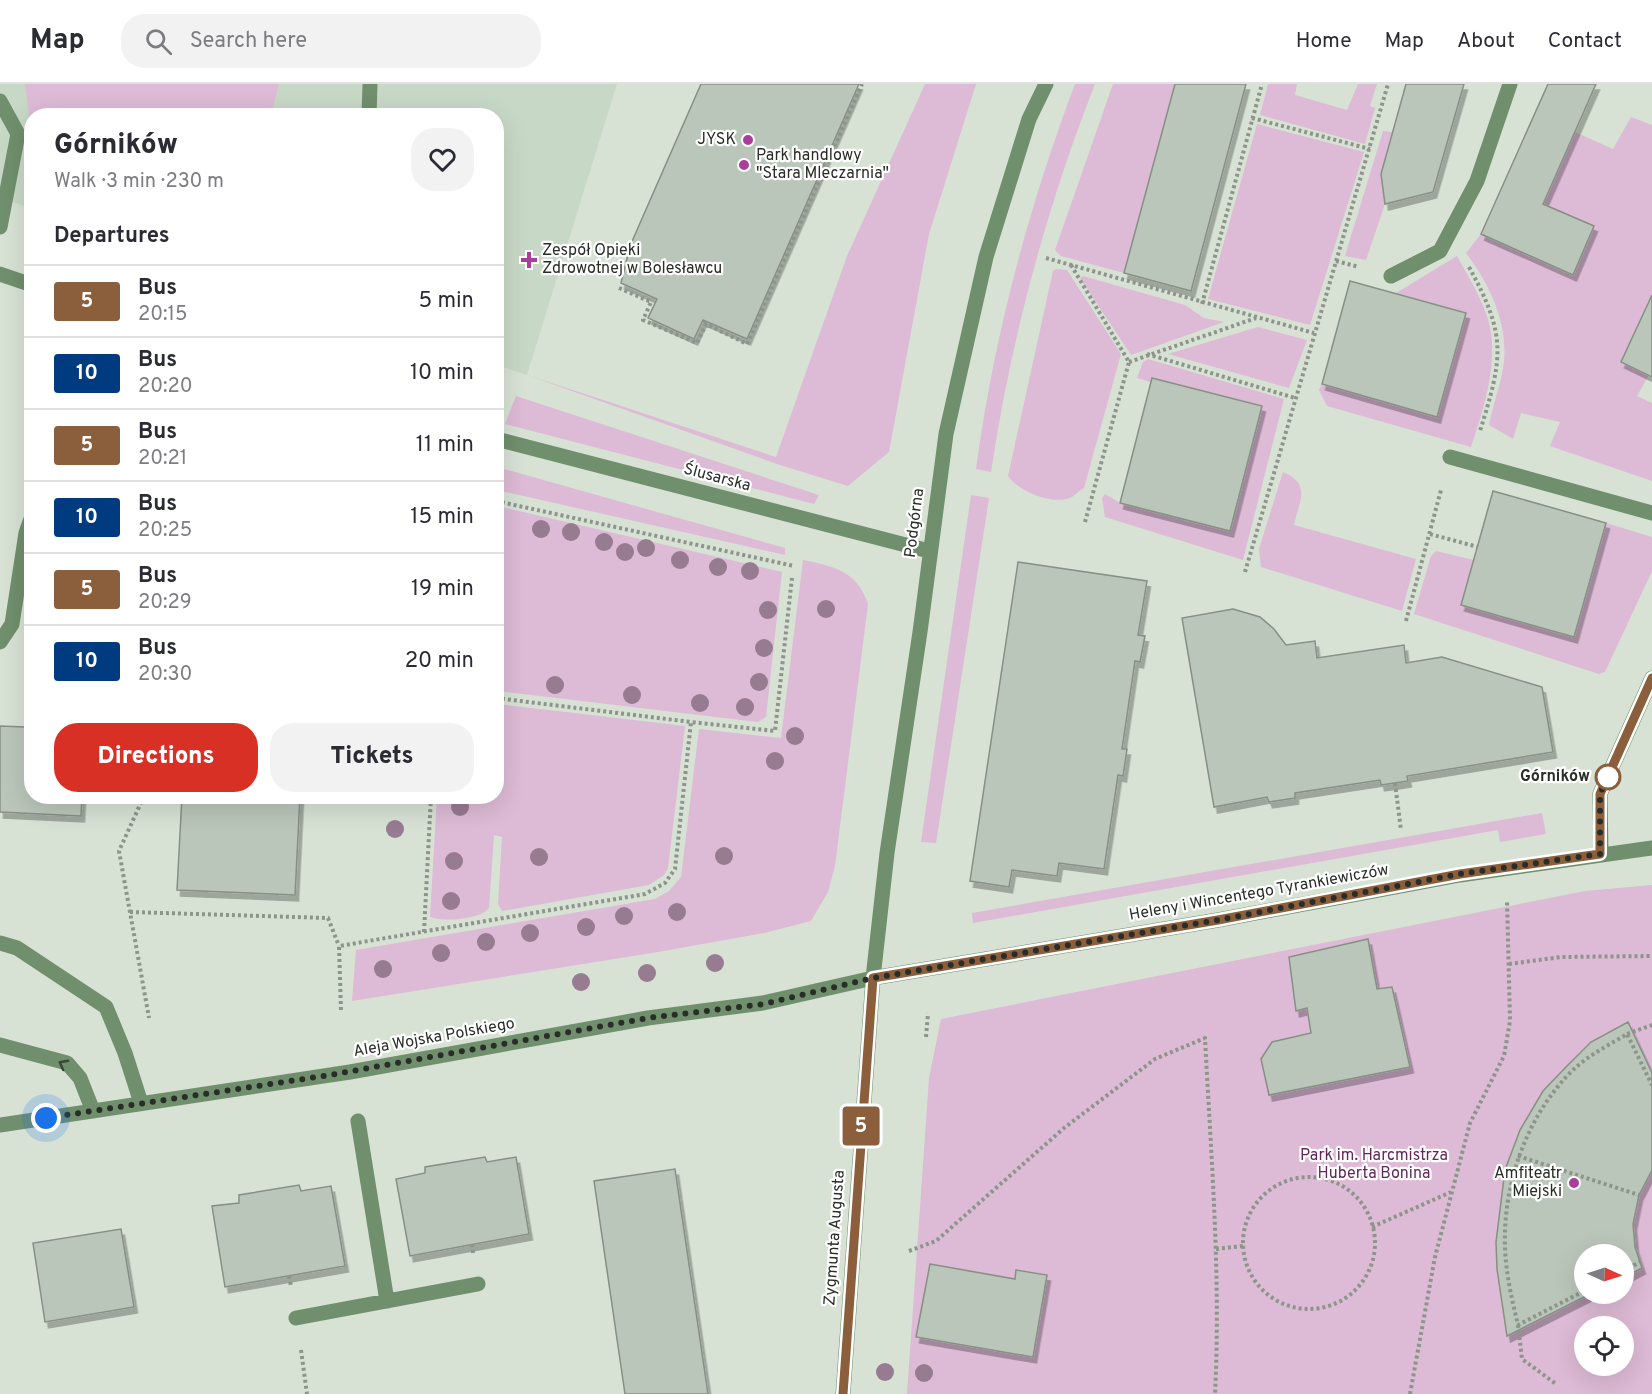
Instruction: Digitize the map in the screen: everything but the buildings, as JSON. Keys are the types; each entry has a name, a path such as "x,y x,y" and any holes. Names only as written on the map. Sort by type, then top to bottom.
{"street":[{"path":"369,108 370,84"},
{"name":"Podgórna","path":"873,978 887,853 946,435 986,257 1029,119 1046,84"},
{"path":"1391,276 1440,251 1477,181 1510,84"},
{"path":"0,101 18,134 0,227"},
{"path":"0,274 24,282"},
{"name":"Ślusarska","path":"504,441 929,551"},
{"path":"1450,457 1652,513"},
{"path":"0,642 12,624 24,546"},
{"path":"1600,854 1600,794 1648,697 1652,678"},
{"name":"Heleny i Wincentego Tyrankiewiczów","path":"873,978 1218,920 1460,874 1652,848"},
{"path":"0,943 17,948 106,1007 125,1053 141,1103"},
{"name":"Aleja Wojska Polskiego","path":"0,1125 315,1077 648,1018 764,1004 873,978"},
{"name":"Zygmunta Augusta","path":"843,1394 873,978"},
{"path":"0,1045 67,1063 80,1078 93,1111"},
{"path":"358,1121 387,1301"},
{"path":"296,1318 478,1284"}],"path":[{"path":"619,288 651,302 643,320 697,343 706,324 747,344 862,84"},
{"path":"1202,304 1262,84"},
{"path":"1245,572 1294,398 1388,84"},
{"path":"1252,118 1370,149"},
{"path":"1449,232 1487,301 1497,328 1498,349 1494,378 1470,462"},
{"path":"1046,258 1202,304 1314,333"},
{"path":"1071,265 1129,362 1085,522"},
{"path":"1129,362 1256,318"},
{"path":"1147,354 1294,398"},
{"path":"1406,621 1441,490"},
{"path":"504,503 794,566"},
{"path":"1430,534 1478,547"},
{"path":"504,699 775,731 792,578"},
{"path":"339,946 645,894 665,884 675,869 691,722"},
{"path":"1395,783 1401,830"},
{"path":"141,804 120,851 150,1021"},
{"path":"424,932 431,804"},
{"path":"1410,1394 1435,1257 1470,1123 1504,1056 1510,1021 1507,897"},
{"path":"130,912 328,918 339,946 341,1010"},
{"path":"1509,964 1561,957 1652,956"},
{"path":"926,1037 927,1013"},
{"path":"1556,1384 1522,1359 1506,1260 1507,1214 1518,1156 1546,1103 1573,1070 1627,1034 1652,1025"},
{"path":"1627,1034 1652,1085"},
{"path":"909,1251 936,1241 1064,1128 1155,1059 1205,1038 1216,1249 1218,1342 1215,1394"},
{"path":"1518,1156 1639,1195"},
{"path":"1297,1177 1318,1177 1340,1184 1357,1197 1375,1237 1373,1259 1365,1279 1350,1295 1331,1306 1309,1310 1287,1306 1268,1296 1253,1279 1245,1260 1243,1246 1248,1217 1260,1198 1276,1185 1297,1177"},
{"path":"1372,1227 1452,1192"},
{"path":"1216,1249 1243,1246"},
{"path":"1634,1265 1640,1262"},
{"path":"1518,1325 1574,1296"},
{"path":"296,1318 307,1394"}],"shaded area":[{"name":"Zespół Opieki Zdrowotnej w Bolesławcu","path":"0,84 617,84 527,375 504,367 504,108 24,108 24,206 0,198"}],"green space":[{"path":"25,84 279,84 273,108 28,108"},
{"path":"925,84 976,84 929,234 889,452 848,486 777,464 527,375 776,457 847,256"},
{"path":"1075,84 1095,84 1061,179 1032,275 1009,373 991,472 976,469 992,370 1015,274 1042,178"},
{"path":"1113,84 1175,84 1124,273 1061,256 1055,250"},
{"path":"1268,84 1297,84 1295,95 1347,110 1358,84 1377,84 1370,106 1375,108 1365,144 1260,115"},
{"path":"1631,117 1652,125 1652,295 1621,362 1649,375 1637,396 1652,403 1652,481 1550,446 1560,422 1521,413 1513,439 1489,425 1503,369 1503,332 1489,290 1466,253 1481,234 1573,275 1594,226 1543,204 1575,132 1613,149"},
{"path":"1257,124 1364,152 1310,325 1208,299"},
{"path":"1383,131 1392,132 1381,174 1385,204 1366,260 1345,256"},
{"path":"1457,256 1484,308 1492,342 1489,382 1471,447 1327,406 1319,390 1322,384 1437,416 1466,313 1396,293"},
{"path":"1067,270 1121,354 1084,488 1072,497 1056,500 1028,492 1008,476 1053,271"},
{"path":"1083,276 1185,305 1204,318 1224,322 1131,355 1080,278"},
{"path":"1258,327 1307,340 1289,388 1168,354"},
{"path":"1148,359 1284,399 1243,560 1105,517 1102,498 1105,494 1120,503 1230,531 1262,406 1152,378 1151,382 1137,378 1143,362"},
{"path":"516,396 819,495 814,504 505,424"},
{"path":"504,469 785,548 785,555 504,492"},
{"path":"1283,472 1298,482 1301,488 1294,525 1416,559 1402,611 1261,567 1259,549"},
{"path":"971,495 989,498 936,843 921,842"},
{"path":"504,508 782,572 766,717 758,722 504,692"},
{"path":"1606,523 1652,537 1652,571 1605,672 1599,674 1414,614 1431,556 1436,551 1474,560 1461,605 1573,637"},
{"path":"803,560 843,572 858,584 868,604 835,866 828,892 811,921 764,933 658,952 352,1001 356,950 655,899 669,891 681,877 699,729 781,738"},
{"path":"504,705 685,726 668,868 664,875 649,885 502,911 498,904 502,837 494,835 489,908 477,915 461,919 430,917 437,804 504,804"},
{"path":"1542,813 1546,834 1500,842 1498,830 973,923 972,913"},
{"name":"Park im. Harcmistrza Huberta Bonina","path":"1652,885 1652,1394 907,1394 929,1078 941,1019 1585,891"}],"bus line":[{"name":"5","path":"843,1394 864,1074 873,978 1218,920 1460,874 1600,854 1600,794 1652,678"}],"place":[{"name":"JYSK","path":"748,140"},
{"name":"Park handlowy \"Stara Mleczarnia\"","path":"744,165"},
{"name":"Zespół Opieki Zdrowotnej w Bolesławcu","path":"529,260"},
{"name":"Górników","path":"1608,777"},
{"name":"Amfiteatr Miejski","path":"1574,1183"}],"route":[{"path":"46,1118 330,1075 648,1018 764,1004 873,978 1218,920 1460,874 1600,854 1600,794 1609,774 1608,777"}]}
